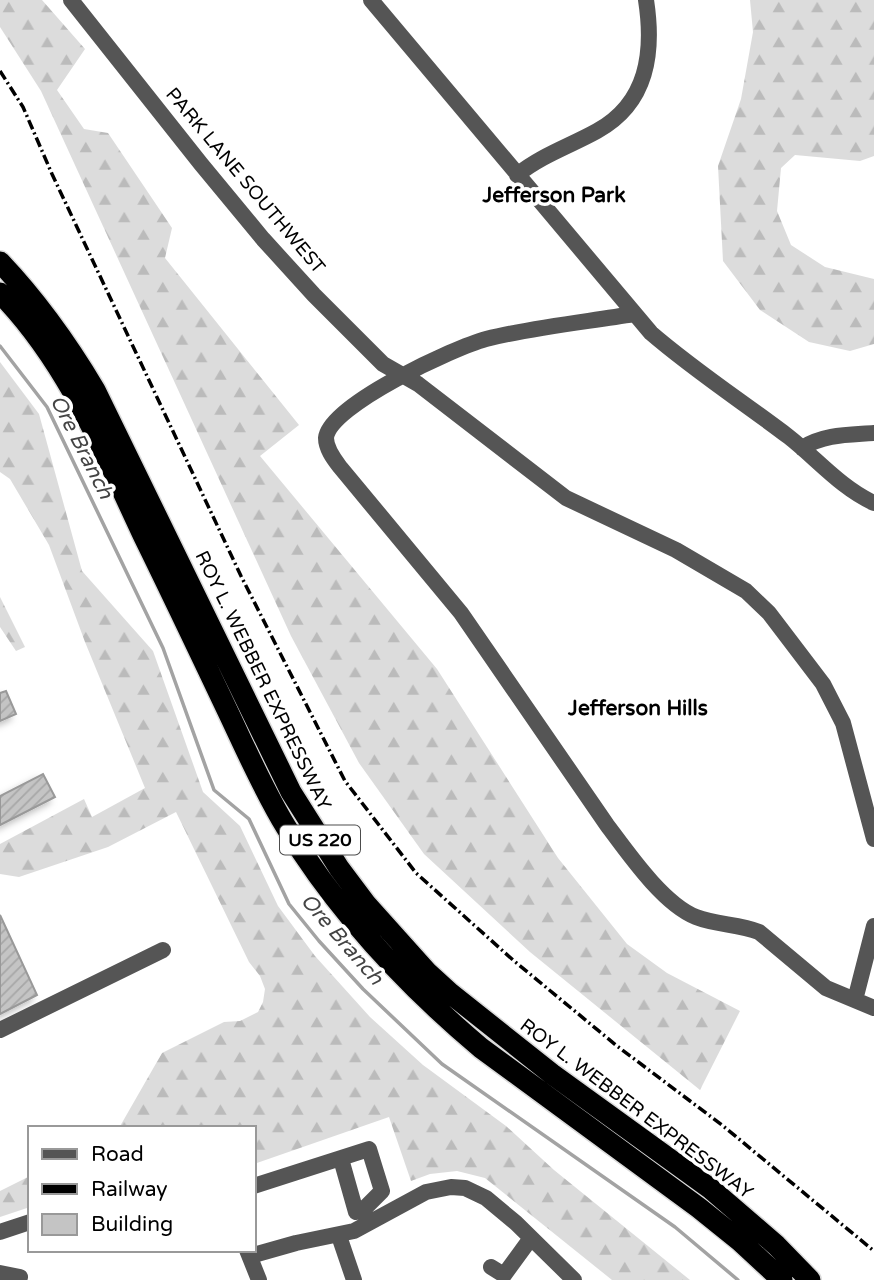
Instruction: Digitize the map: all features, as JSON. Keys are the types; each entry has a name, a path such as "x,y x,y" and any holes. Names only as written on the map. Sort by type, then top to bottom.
{"highway":[{"name":"ROY L. WEBBER EXPRESSWAY","path":"0,262 48,316 95,390 121,438 291,792 339,868 366,904 427,972 450,993 552,1074 710,1189 776,1245 810,1280"},
{"name":"US 220","path":"0,293 23,319 74,393 265,790 292,837 336,901 386,959 448,1020 481,1048 699,1208 782,1280"}],"street":[{"name":"PARK LANE SOUTHWEST","path":"71,0 263,239 383,364 418,384 566,498 697,561 746,591 760,603 823,684 835,705 843,723 874,839"},
{"path":"371,0 651,333 680,358 802,448 848,488 874,503"},
{"path":"517,175 546,155 598,130 626,107 643,78 648,61 650,41 646,0"},
{"path":"634,314 474,343 401,375 353,407 331,428 327,446 340,467 461,613 607,825 671,901 682,910 703,920 759,932 826,988 874,1008"},
{"path":"802,448 830,436 874,433"},
{"path":"855,1000 874,926"},
{"path":"0,1030 163,950"},
{"path":"256,1185 341,1159"},
{"path":"256,1251 339,1236 354,1231 426,1192 450,1187 465,1188 486,1198 574,1280"},
{"path":"0,1232 28,1223"},
{"path":"339,1236 354,1280"},
{"path":"491,1267 504,1275 531,1238"},
{"path":"248,1253 259,1280"},
{"path":"0,1273 20,1277 19,1280"}],"green space":[{"path":"0,0 42,0 85,49 57,90 84,129 108,133 172,228 165,258 299,425 260,456 437,669 558,858 627,944 667,973 740,1011 700,1090 530,952 424,854 359,763 291,636 41,91 0,27"},
{"path":"750,0 874,0 874,156 860,161 795,155 781,168 777,211 791,245 825,267 874,279 874,344 850,351 809,342 760,310 723,261 718,166 741,99 753,32"},
{"path":"0,362 39,414 82,571 153,651 203,792 240,826 278,906 315,956 370,1017 423,1065 506,1126 554,1170 690,1280 612,1280 485,1178 457,1171 430,1174 411,1181 389,1117 256,1163 256,1126 120,1126 162,1053 224,1022 240,1021 258,1012 265,989 260,976 249,962 176,812 108,847 19,877 0,874 0,844 84,799 92,817 145,788 85,642 49,545 10,479 0,472"},
{"path":"0,597 25,647 16,651 0,627"},
{"path":"28,1177 28,1208 0,1217 0,1191"}],"building":[{"path":"6,691 16,714 0,721 0,693"},
{"path":"43,774 55,797 0,825 0,796"},
{"path":"0,915 37,995 0,1014"}],"waterway":[{"name":"Ore Branch","path":"0,346 47,407 163,648 214,790 249,819 289,904 363,989 442,1064 675,1227 738,1280"}],"railway":[{"path":"0,71 23,107 241,576 345,781 416,873 513,960 617,1046 722,1125 874,1251"}],"district":[{"name":"Jefferson Park","path":"554,195"},
{"name":"Jefferson Hills","path":"638,708"}]}
